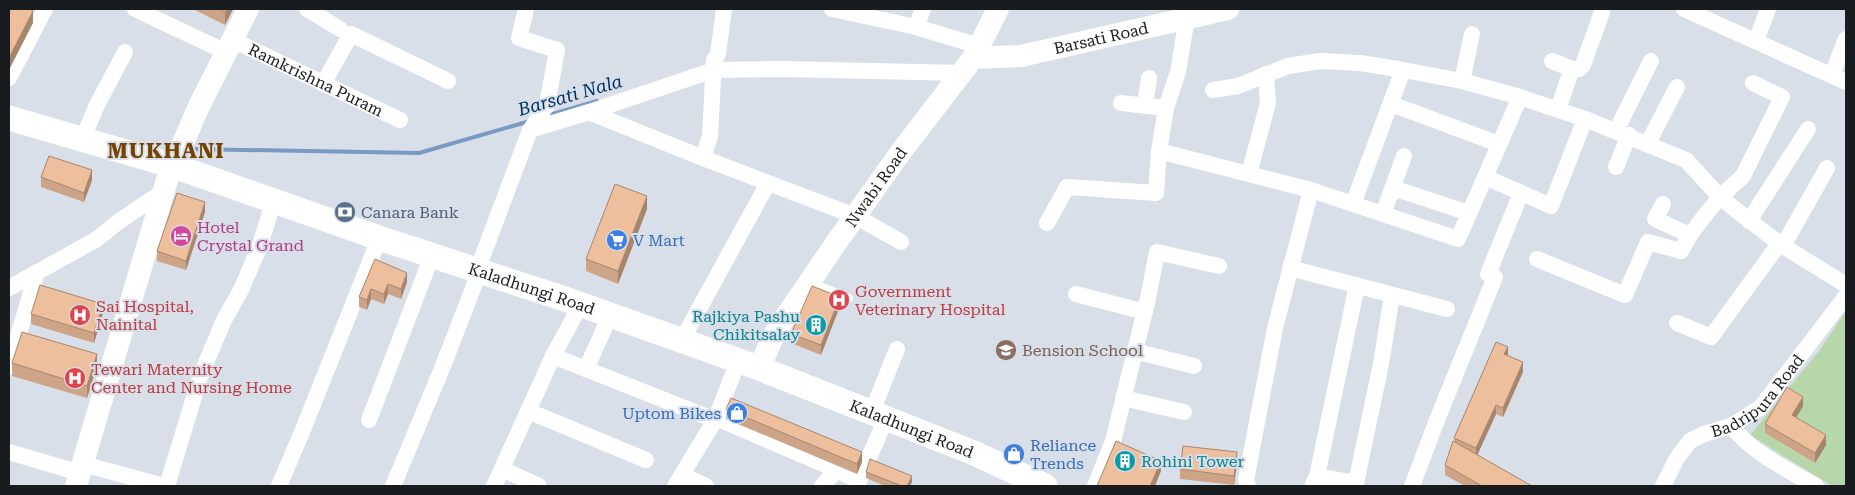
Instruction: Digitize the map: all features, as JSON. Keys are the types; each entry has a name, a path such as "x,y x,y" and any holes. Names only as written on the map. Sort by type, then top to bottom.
{"main road":[{"name":"Kaladhungi Road","path":"9,118 82,140 168,179"},
{"name":"Kaladhungi Road","path":"9,133 271,207 476,277 605,327 749,373 876,421 974,453 1045,486"},
{"name":"Kaladhungi Road","path":"377,244 428,266 568,300 682,340 749,373"},
{"name":"Kaladhungi Road","path":"876,421 926,449 1009,486"}],"street":[{"path":"9,78 46,9"},
{"name":"Ramkrishna Puram","path":"134,9 322,84 400,120"},
{"path":"80,475 168,179 199,106 248,9"},
{"path":"307,9 340,29"},
{"path":"393,486 443,366 535,122 547,105 557,50 518,38 526,9"},
{"path":"703,158 710,136 714,65 718,54 724,9"},
{"path":"832,9 916,27 971,59"},
{"path":"916,27 923,9"},
{"name":"Nwabi Road","path":"749,373 855,216 971,59 998,9"},
{"name":"Barsati Road","path":"971,59 1021,56 1228,9"},
{"path":"1756,41 1768,9"},
{"path":"1689,10 1839,78 1846,39"},
{"path":"1552,61 1572,69 1579,69 1583,65 1602,12"},
{"path":"1047,223 1067,188 1156,193 1159,151 1166,108 1178,72 1187,17"},
{"path":"322,84 351,34 448,81"},
{"path":"1462,81 1472,34"},
{"path":"82,140 97,105 125,52"},
{"path":"535,122 588,112 714,65 971,59"},
{"path":"1213,90 1238,86 1288,66 1320,61 1361,63 1403,70 1462,81 1520,97 1586,118 1686,160 1720,196 1749,221 1781,245 1846,285"},
{"path":"1616,167 1622,133 1651,61"},
{"path":"1558,110 1572,69"},
{"path":"1353,204 1403,70"},
{"path":"1250,174 1268,103 1266,74"},
{"path":"1145,106 1149,78"},
{"path":"1537,259 1625,295 1648,242 1682,251 1690,235 1720,196 1743,176 1782,97 1753,83"},
{"path":"1648,143 1677,87"},
{"path":"1159,151 1311,190 1458,238 1520,97"},
{"path":"1120,103 1166,108"},
{"path":"1391,104 1499,144"},
{"path":"588,112 855,216 901,242"},
{"path":"1485,177 1551,206 1586,118"},
{"path":"1749,221 1808,129"},
{"path":"1383,214 1404,156"},
{"path":"1677,323 1711,337 1781,245 1828,168"},
{"path":"9,288 97,239 168,179"},
{"path":"682,340 768,183"},
{"path":"1392,188 1469,213"},
{"path":"1248,486 1246,480 1273,337 1311,190"},
{"path":"1412,486 1494,277 1488,274 1521,192"},
{"path":"1663,204 1656,219 1690,235"},
{"path":"9,452 80,475 166,486 200,377 224,320 241,290 258,248 271,207"},
{"path":"279,486 377,244"},
{"path":"1095,486 1113,441 1145,312 1157,252 1219,266"},
{"path":"369,420 428,266"},
{"path":"1290,268 1447,309"},
{"path":"9,367 37,272"},
{"path":"1358,285 1314,481 1356,483 1381,364 1392,295"},
{"path":"1076,294 1145,312"},
{"name":"Badripura Road","path":"1663,486 1677,458 1690,441 1704,434 1730,426 1760,407 1846,296"},
{"path":"494,486 553,356 574,316"},
{"path":"586,369 605,327"},
{"path":"553,356 715,419 859,481 897,349"},
{"path":"1134,352 1194,366"},
{"path":"706,486 679,481 715,419 749,373"},
{"path":"1123,398 1184,412"},
{"path":"528,411 646,460"},
{"path":"1730,426 1742,440 1780,466 1816,486"},
{"path":"502,469 539,486"},
{"path":"822,486 837,470"}],"lane":[{"path":"810,281 850,298"}],"green space":[{"path":"1846,311 1846,486 1832,486 1750,435 1819,351"}],"building":[{"path":"9,9 30,9 33,11 9,58"},
{"path":"49,156 92,170 84,193 41,177"},
{"name":"V Mart","path":"615,184 647,196 618,271 586,259"},
{"name":"Hotel Crystal Grand","path":"177,193 205,202 186,261 157,251"},
{"path":"375,259 407,273 401,289 388,284 384,294 371,289 367,300 359,297"},
{"path":"40,285 103,304 94,333 31,314"},
{"name":"Rajkiya Pashu Chikitsalay","path":"812,286 840,297 821,345 791,334"},
{"path":"22,332 97,354 87,386 12,363"},
{"path":"1496,342 1508,347 1504,354 1523,362 1503,408 1496,405 1476,448 1454,438"},
{"path":"1787,387 1803,397 1792,415 1826,435 1815,453 1765,424"},
{"path":"731,398 862,452 857,464 726,409"},
{"name":"Rohini Tower","path":"1116,441 1161,461 1150,486 1097,486"},
{"path":"1453,441 1532,486 1482,486 1445,465"},
{"path":"1183,446 1237,452 1234,476 1180,469"},
{"path":"870,459 912,476 907,486 902,486 866,472"}],"waterway":[{"name":"Barsati Nala","path":"546,116 597,101"},
{"name":"Barsati Nala","path":"192,149 419,153 530,121"}],"place":[{"name":"Canara Bank","path":"345,212"},
{"name":"Hotel Crystal Grand","path":"181,236"},
{"name":"V Mart","path":"617,240"},
{"name":"Government Veterinary Hospital","path":"839,300"},
{"name":"Sai Hospital, Nainital","path":"80,315"},
{"name":"Rajkiya Pashu Chikitsalay","path":"816,325"},
{"name":"Bension School","path":"1006,350"},
{"name":"Tewari Maternity Center and Nursing Home","path":"75,378"},
{"name":"Uptom Bikes","path":"737,413"},
{"name":"Reliance Trends","path":"1014,454"},
{"name":"Rohini Tower","path":"1125,461"}],"district":[{"name":"MUKHANI","path":"166,151"}]}
